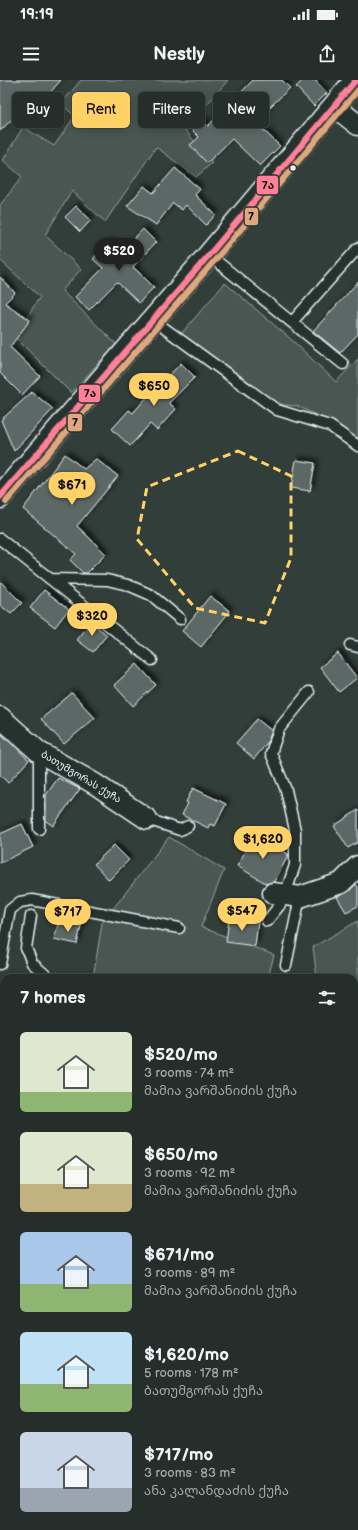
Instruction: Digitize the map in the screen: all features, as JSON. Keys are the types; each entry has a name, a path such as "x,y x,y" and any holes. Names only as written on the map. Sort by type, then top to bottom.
{"street":[{"path":"3,484 153,320 335,107 356,80"},
{"path":"335,107 358,125"},
{"name":"ბათუმგორას ქუჩა","path":"0,717 39,752 95,784 147,819"},
{"path":"286,895 341,883 358,866"}],"lane":[{"path":"292,322 358,248"},
{"path":"209,255 343,364"},
{"path":"153,320 277,410 330,426 358,446"},
{"path":"0,539 152,660"},
{"path":"50,579 107,580 128,585 151,595 180,619"},
{"path":"267,921 286,895 295,865 295,830 286,790 271,753 279,729 309,692"},
{"path":"39,752 39,829"},
{"path":"147,819 180,830 188,826"},
{"path":"286,895 286,965"},
{"path":"0,964 10,910 20,902 32,900 179,928"},
{"path":"32,916 26,948 32,963 44,974"}],"highlighted area":[{"path":"238,451 291,476 291,558 265,623 195,608 137,539 147,487"}],"shaded area":[{"path":"81,80 228,80 218,92 213,92 213,97 205,107 205,92 138,92 138,128 187,128 185,130 212,163 196,177 156,147 105,222 72,191 45,235 81,269 62,291 116,344 71,393 14,336 40,297 0,260 0,205 22,177 3,160 22,128 54,146 72,120 72,128 130,128 130,92 72,92 72,113 64,107 64,100"},
{"path":"225,283 293,341 336,382 358,359 358,439 331,422 297,406 284,405 252,392 180,335"},
{"path":"169,837 224,870 201,927 274,955 269,974 94,974 102,923"},
{"path":"358,921 358,974 316,974 313,947"}],"building":[{"path":"0,80 61,80 51,92 12,92 12,119 0,131"},
{"path":"253,80 282,80 290,88 269,108 269,92 241,92"},
{"path":"303,80 315,80 327,93 314,106 296,87"},
{"path":"213,121 213,128 261,128 280,146 260,166 232,139 207,163 190,145 199,137 190,128 205,128 205,123 208,126"},
{"path":"175,168 200,189 195,195 216,215 206,225 186,205 182,210 173,203 156,225 127,206 144,186 153,193"},
{"path":"76,206 91,220 80,232 65,217"},
{"path":"143,229 156,242 133,267 154,287 139,303 117,282 89,310 75,297 103,268 93,259 108,242 120,253"},
{"path":"0,277 15,293 5,303 30,320 10,347 40,376 22,395 0,373"},
{"path":"358,282 358,334 340,353 313,331"},
{"path":"181,363 195,377 169,403 176,409 157,430 150,424 130,446 112,429 129,410 133,413 154,389 155,390"},
{"path":"32,392 53,409 14,451 1,420"},
{"path":"65,454 84,469 96,459 118,476 77,526 106,554 87,573 83,573 70,560 76,554 23,509"},
{"path":"296,460 315,463 310,491 291,488"},
{"path":"0,581 22,603 11,614 0,605"},
{"path":"44,590 69,609 55,627 30,608"},
{"path":"210,596 230,611 201,647 182,631"},
{"path":"91,622 107,635 93,652 77,640"},
{"path":"338,653 357,678 339,692 320,667"},
{"path":"137,664 156,685 133,706 114,685"},
{"path":"72,693 95,718 64,744 41,719"},
{"path":"257,719 272,731 267,743 254,759 236,743"},
{"path":"0,733 29,760 8,783 0,775"},
{"path":"58,778 80,789 53,826 46,821 46,795"},
{"path":"193,788 226,804 215,826 210,824 208,828 182,815 188,803 186,802"},
{"path":"358,810 358,842 348,848 334,826"},
{"path":"22,824 33,847 0,863 0,834"},
{"path":"255,834 288,854 274,882 267,884 237,866"},
{"path":"114,845 129,860 109,880 94,864"},
{"path":"356,884 358,887 358,906 346,912 337,897 349,891"},
{"path":"229,919 258,922 255,946 226,942"},
{"path":"59,921 81,926 77,944 54,939"}],"transit line":[{"name":"7ა","path":"0,497 209,255 356,80"},
{"name":"7","path":"6,502 215,260 358,90"}]}
